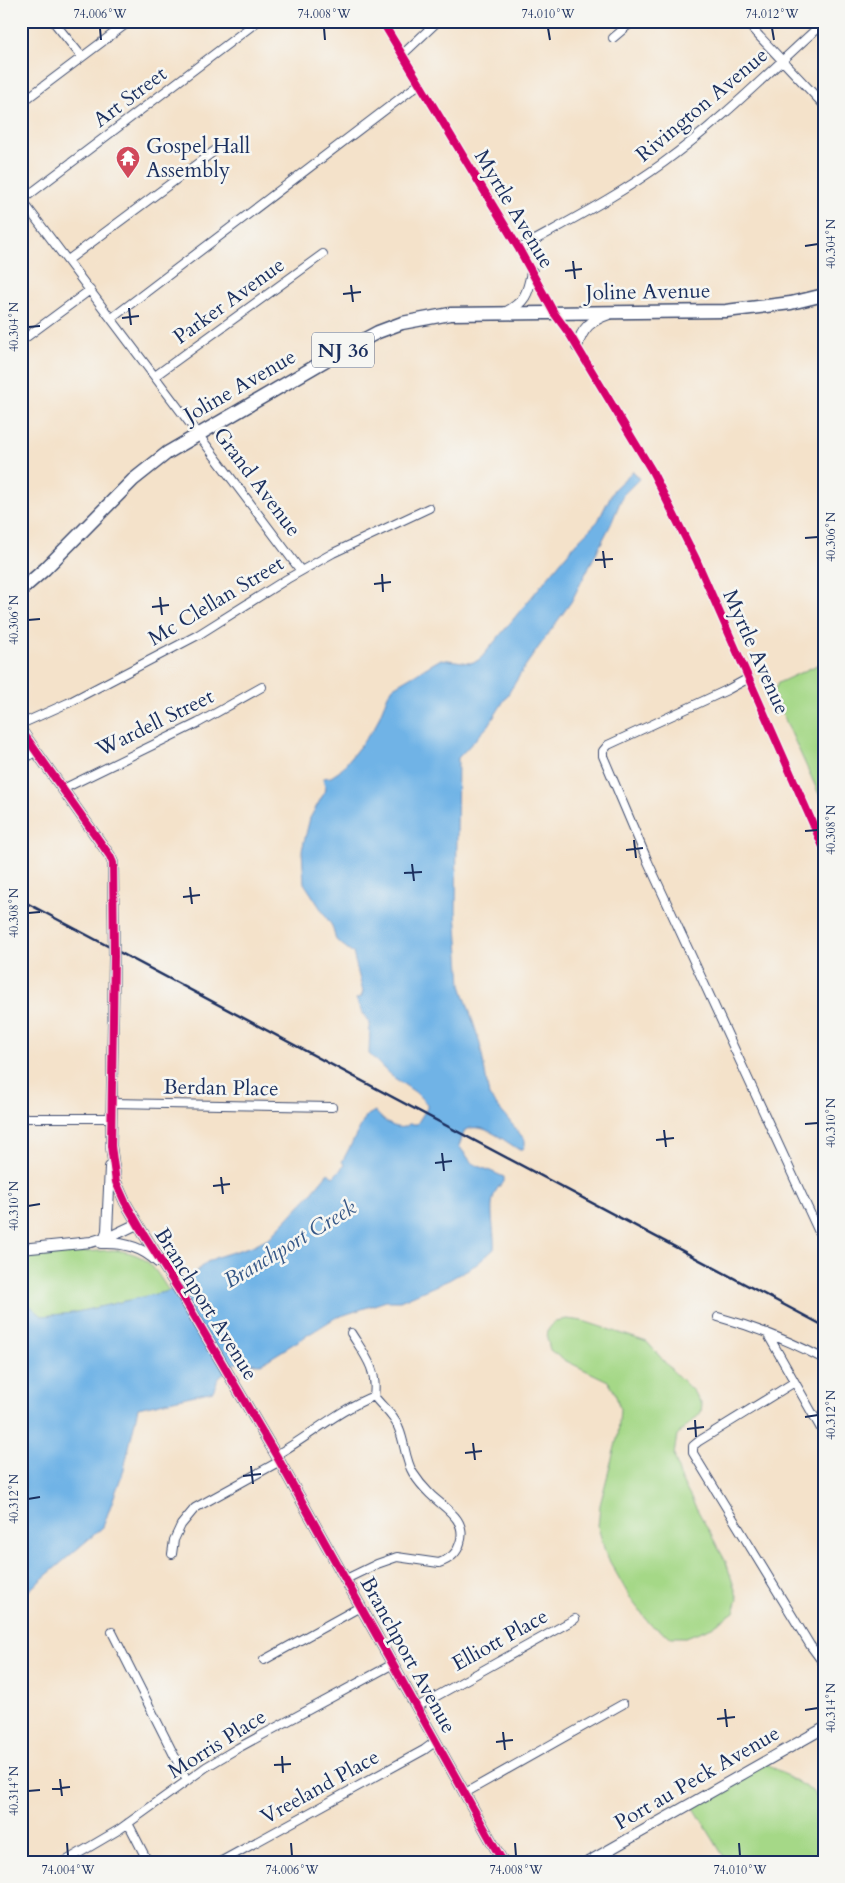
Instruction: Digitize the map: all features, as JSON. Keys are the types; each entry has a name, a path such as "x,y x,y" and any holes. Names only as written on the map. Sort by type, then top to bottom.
{"main road":[{"name":"Joline Avenue","path":"21,590 45,569 133,480 167,453 333,356 378,332 402,323 450,314 610,314 741,310 791,303 824,295"}],"street":[{"path":"53,21 82,57"},
{"path":"21,103 130,21"},
{"name":"Art Street","path":"22,200 258,21"},
{"name":"Myrtle Avenue","path":"382,21 519,249 554,313 649,465 696,558 798,794 824,849"},
{"path":"402,55 438,21"},
{"path":"614,38 634,21"},
{"path":"745,21 824,105"},
{"name":"Rivington Avenue","path":"519,249 630,186 663,164 710,126 824,22"},
{"path":"112,318 419,84"},
{"path":"68,260 216,149"},
{"name":"Grand Avenue","path":"22,200 301,571"},
{"name":"Parker Avenue","path":"155,376 324,254"},
{"path":"503,314 522,301 528,292 532,272"},
{"path":"21,341 90,290"},
{"path":"577,347 580,336 586,327 591,322 610,314"},
{"name":"Mc Clellan Street","path":"21,724 68,703 198,635 333,553 429,508"},
{"path":"749,678 728,690 608,745 603,751 603,756 650,866 824,1243"},
{"name":"Wardell Street","path":"63,790 198,723 262,687"},
{"name":"Branchport Avenue","path":"21,730 110,856 113,863 114,950 111,1146 116,1182 122,1198 227,1369 503,1862"},
{"path":"21,761 35,752"},
{"name":"Berdan Place","path":"111,1103 332,1107"},
{"path":"21,1118 111,1118"},
{"path":"104,1239 111,1146"},
{"path":"80,1244 104,1239 137,1224"},
{"path":"21,1249 110,1242 131,1245 151,1256 166,1270"},
{"path":"718,1317 756,1328 802,1347 824,1359"},
{"path":"767,1333 793,1383 824,1434"},
{"path":"346,1579 397,1557 438,1563 454,1554 461,1542 462,1534 458,1520 453,1513 430,1493 412,1472 397,1423 374,1396 374,1374 371,1365 351,1334"},
{"path":"793,1383 699,1441 693,1446 693,1453 810,1645 824,1664"},
{"path":"172,1554 174,1540 181,1525 195,1508 278,1458 343,1410 374,1396"},
{"path":"264,1660 360,1607"},
{"name":"Elliott Place","path":"417,1707 575,1618"},
{"path":"112,1632 187,1781"},
{"name":"Morris Place","path":"64,1862 128,1824 187,1781 238,1748 393,1664"},
{"path":"465,1794 623,1704"},
{"name":"Port au Peck Avenue","path":"588,1862 824,1728"},
{"name":"Vreeland Place","path":"220,1862 436,1741"},
{"path":"128,1824 148,1862"}],"green space":[{"path":"824,662 824,805 773,693 778,683"},
{"path":"113,1250 141,1257 153,1267 169,1291 73,1313 42,1316 21,1298 21,1259 41,1255"},
{"path":"567,1319 583,1321 647,1342 693,1391 702,1405 701,1412 697,1417 677,1435 674,1455 681,1480 726,1562 738,1599 734,1612 712,1627 686,1637 671,1637 651,1625 632,1601 606,1555 598,1527 600,1505 618,1435 620,1409 615,1393 608,1381 562,1359 550,1350 547,1338 548,1330 555,1321"},
{"path":"764,1762 812,1791 824,1808 824,1862 727,1862 691,1803"}],"water":[{"name":"Branchport Creek","path":"633,471 639,479 623,495 611,524 571,602 526,665 489,725 458,758 456,911 461,985 480,1043 489,1096 525,1140 523,1149 518,1149 492,1133 472,1128 465,1130 459,1146 472,1163 504,1177 504,1182 498,1188 492,1204 494,1249 477,1264 449,1280 400,1301 386,1301 335,1318 261,1364 235,1363 219,1377 213,1391 138,1408 124,1469 103,1527 21,1597 21,1298 42,1316 73,1313 169,1291 184,1282 207,1262 252,1246 270,1237 328,1173 333,1177 345,1165 342,1162 366,1116 375,1111 386,1122 395,1127 417,1124 427,1108 427,1104 415,1092 390,1075 369,1054 370,1024 356,999 361,997 363,992 353,953 336,940 332,926 304,883 302,850 310,818 324,793 323,778 331,777 340,771 375,727 393,687 441,659 470,663 482,657 577,542 598,521 614,489"}],"railway":[{"path":"21,900 824,1326"}],"cycle path":[{"path":"382,21 519,249 554,313 570,335 652,471 696,559 824,849"},
{"path":"21,730 110,856 113,863 114,957 111,1146 116,1182 143,1233 179,1290 276,1455 503,1862"}],"place":[{"name":"Gospel Hall Assembly","path":"128,179"}]}
